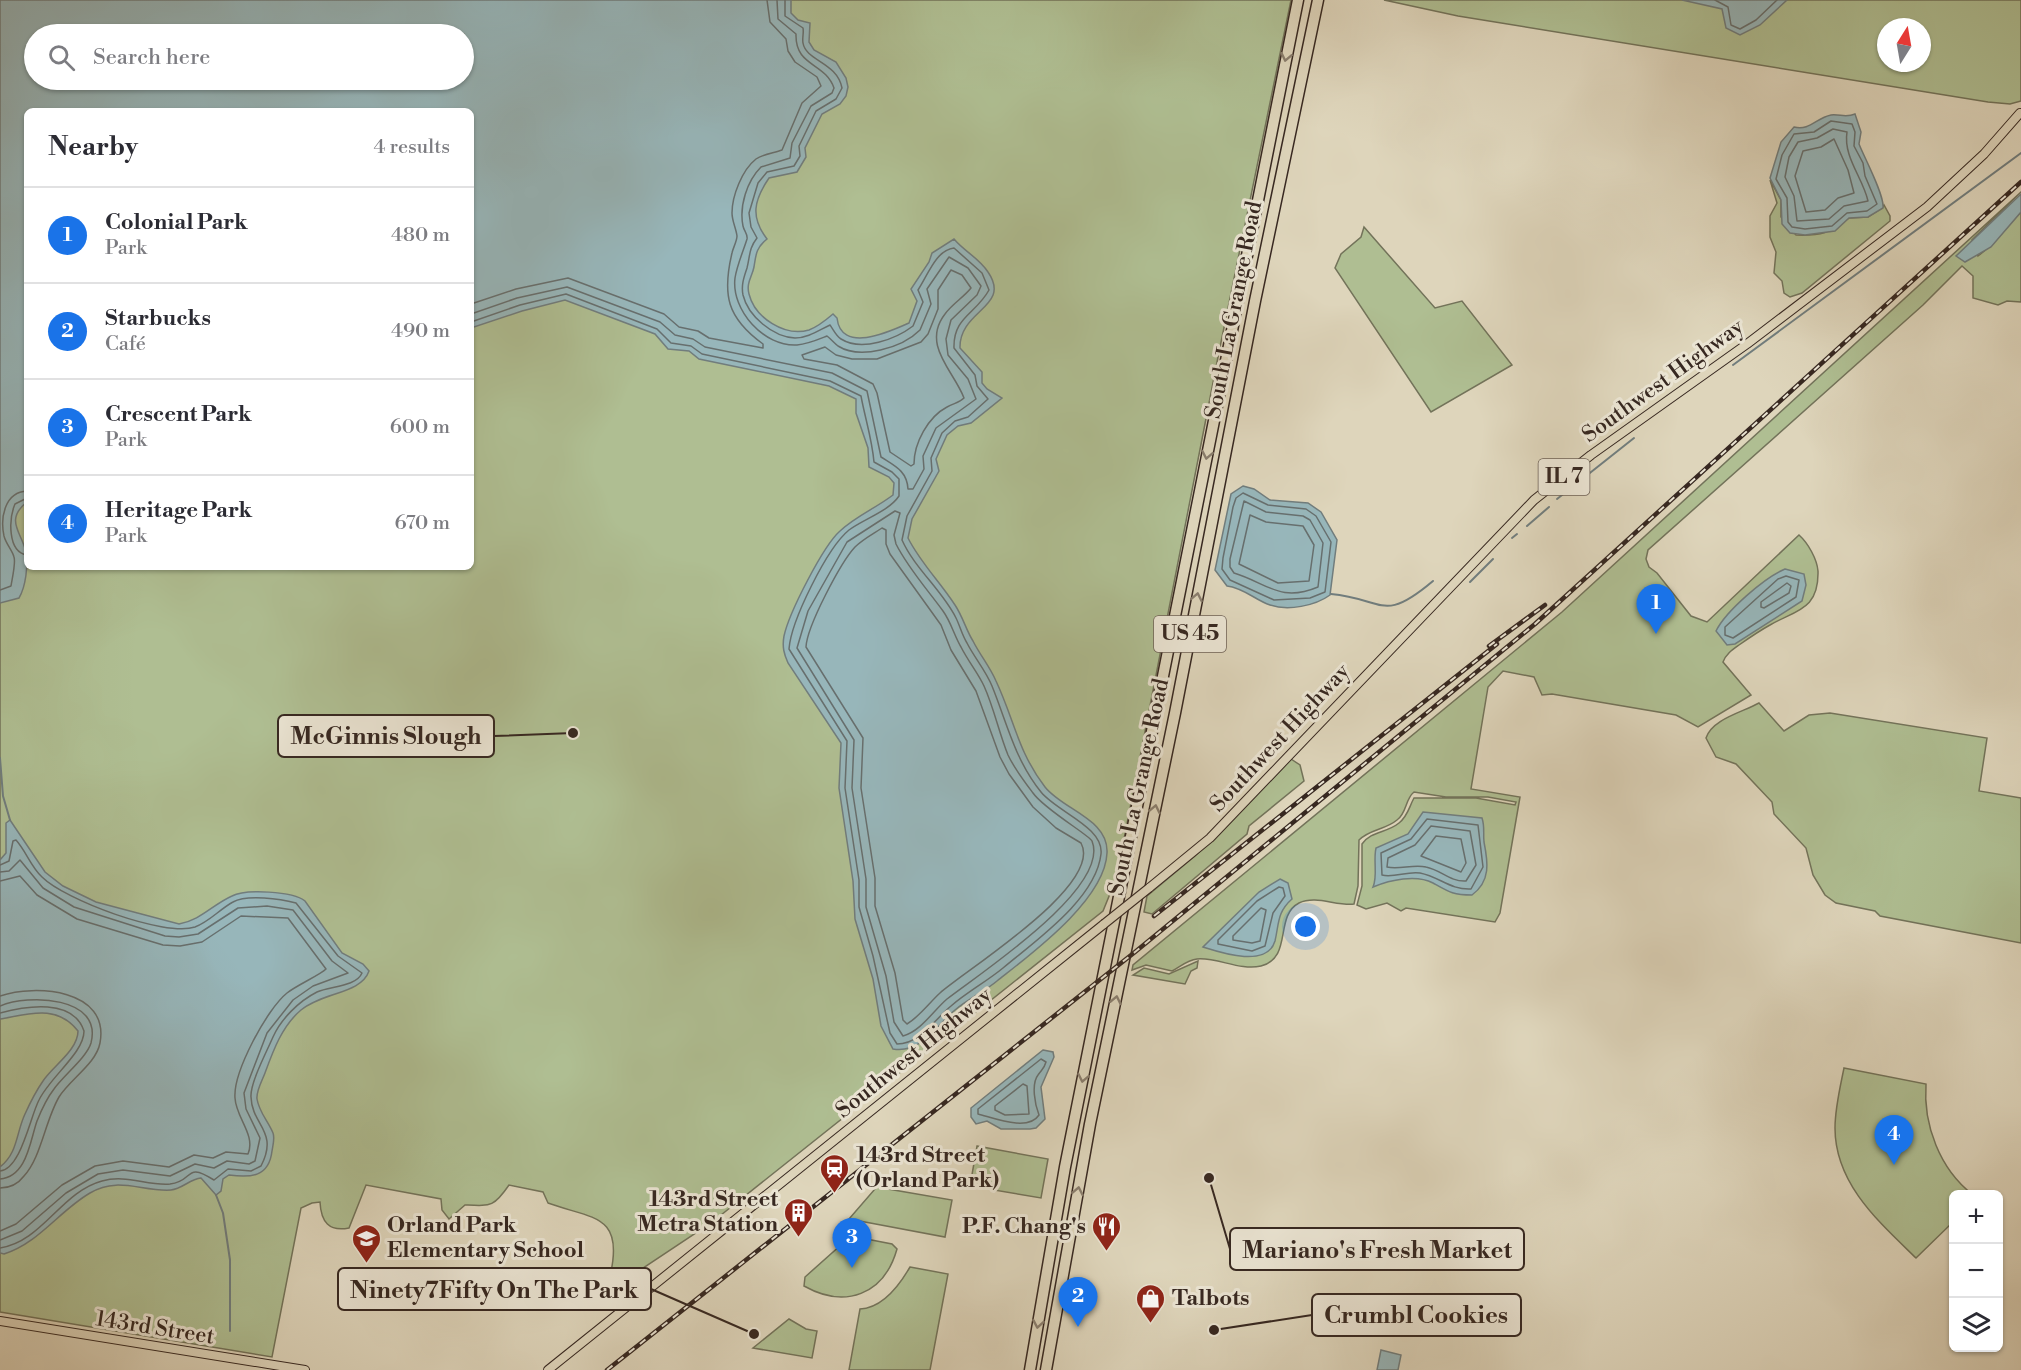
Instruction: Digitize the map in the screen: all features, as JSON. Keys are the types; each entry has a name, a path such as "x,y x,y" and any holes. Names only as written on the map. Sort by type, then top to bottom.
{"highway":[{"name":"South La Grange Road","path":"1030,1370 1068,1155 1298,0"},
{"name":"South La Grange Road","path":"1046,1370 1090,1124 1175,713 1255,301 1318,0"}],"main road":[{"name":"Southwest Highway","path":"548,1370 1210,838 1534,500 1591,455 1746,344 1927,207 1984,154 2020,113"},
{"name":"143rd Street","path":"0,1321 305,1370"}],"green space":[{"path":"0,0 1291,0 1219,352 1116,879 1103,911 711,1223 643,1268 630,1282 610,1276 613,1240 608,1229 601,1222 590,1217 548,1203 543,1192 509,1185 491,1204 465,1205 449,1219 442,1210 441,1199 366,1185 349,1228 342,1229 327,1224 322,1215 320,1202 301,1208 272,1357 0,1312"},
{"path":"1384,0 2021,0 2021,101 2010,104 1458,16"},
{"path":"1770,180 1781,200 1781,217 1796,235 1825,232 1849,218 1868,217 1884,205 1890,221 1802,293 1790,297 1784,293 1782,281 1774,273 1776,252 1770,237 1770,216 1777,203"},
{"path":"2021,192 1972,240 1978,256 2021,212 2021,302 2007,301 1998,305 1973,298 1973,276 1962,266 1923,305 1648,550 1646,559 1649,567 1657,573 1691,616 1707,622 1799,535 1806,542 1814,556 1818,571 1815,594 1797,612 1766,627 1743,642 1730,652 1723,662 1751,695 1698,727 1676,715 1552,694 1542,695 1534,677 1503,671 1488,687 1471,789 1520,797 1500,913 1495,922 1406,908 1401,911 1387,903 1366,909 1357,905 1362,886 1362,844 1370,837 1399,823 1414,798 1476,798 1515,805 1516,802 1488,797 1446,797 1414,792 1403,814 1397,820 1359,840 1358,886 1354,904 1319,900 1299,903 1287,917 1277,955 1271,962 1261,966 1245,967 1197,959 1172,971 1146,965 1132,970 1133,965 1562,612"},
{"path":"1364,227 1435,308 1462,301 1512,365 1431,412 1335,268 1341,254 1361,237"},
{"path":"1759,703 1784,731 1809,715 1830,713 1987,738 1979,791 2021,798 2021,943 1880,916 1875,911 1836,903 1825,895 1813,875 1806,848 1774,814 1772,802 1736,764 1716,757 1706,738 1709,731 1721,721"},
{"path":"1291,759 1300,765 1304,781 1249,826 1247,834 1152,914 1144,912 1147,896 1195,856"},
{"path":"1198,961 1197,968 1191,971 1185,984 1133,975 1144,968 1169,974"},
{"path":"1844,1068 1926,1084 1927,1115 1936,1145 1951,1172 1968,1190 1949,1190 1949,1226 1916,1258 1874,1216 1842,1167 1835,1128"},
{"path":"977,1146 1048,1159 1041,1198 970,1186"},
{"path":"881,1182 888,1189 952,1200 945,1237 849,1219"},
{"path":"851,1236 892,1244 897,1249 883,1277 873,1287 848,1297 819,1293 804,1286 805,1277"},
{"path":"910,1267 948,1274 930,1370 849,1370 860,1309 876,1305 890,1295"},
{"path":"789,1319 806,1329 817,1331 812,1358 753,1348"}],"water":[{"path":"0,0 791,0 791,13 798,20 810,23 809,42 814,50 836,62 846,78 848,87 846,96 840,104 822,114 805,148 806,157 797,172 769,178 760,194 756,216 767,239 757,252 749,283 748,290 752,303 772,324 790,331 809,330 833,314 837,318 840,329 847,335 856,338 867,337 909,323 917,301 911,289 929,262 932,253 954,239 988,272 994,284 994,293 967,325 962,335 960,348 982,372 982,383 987,389 1002,398 971,423 958,426 947,435 936,459 939,471 912,519 908,538 958,610 994,676 1022,748 1036,774 1053,795 1084,816 1101,832 1106,841 1107,853 1103,871 1094,889 1080,907 1046,941 992,985 955,1010 920,1043 903,1049 893,1049 881,1026 873,979 855,919 853,881 839,788 841,743 788,663 783,644 792,612 825,550 846,526 893,495 894,483 889,477 869,467 868,448 856,413 856,399 829,386 699,359 689,351 668,349 655,334 565,300 474,327 474,108 24,108 24,505 17,515 16,527 24,545 24,570 27,570 19,598 0,603"},
{"path":"1682,0 1787,0 1760,25 1740,35 1726,28 1722,9"},
{"path":"1855,114 1861,132 1859,144 1878,186 1883,208 1868,217 1849,218 1835,231 1805,235 1790,233 1782,224 1781,200 1770,178 1781,142 1794,127 1809,126 1831,115"},
{"path":"2021,194 2021,212 1991,247 1965,262 1956,256"},
{"path":"1243,486 1254,489 1270,500 1308,503 1321,512 1337,540 1330,595 1309,605 1285,608 1270,605 1239,589 1227,586 1215,570 1231,494"},
{"path":"1785,569 1804,574 1806,585 1802,601 1735,644 1727,645 1716,631 1721,623 1746,596 1776,573"},
{"path":"1423,812 1482,818 1487,871 1482,884 1472,895 1451,892 1426,880 1411,878 1373,887 1376,848 1408,834"},
{"path":"10,820 45,872 63,886 96,902 179,924 200,916 238,894 269,892 290,895 305,901 342,953 363,964 369,971 365,979 350,989 310,1004 301,1010 294,1016 279,1039 257,1096 260,1108 274,1137 270,1160 263,1171 251,1176 229,1175 223,1179 221,1191 216,1195 201,1178 171,1190 120,1185 100,1188 79,1200 28,1242 4,1254 0,1253 0,1167 13,1149 22,1121 40,1085 70,1051 78,1031 61,1017 52,1014 32,1013 0,1019 0,860 6,853 6,823"},
{"path":"1280,879 1288,883 1292,899 1281,914 1275,941 1270,949 1263,954 1243,956 1203,947 1259,892"},
{"path":"1043,1050 1053,1052 1054,1057 1041,1087 1045,1119 1036,1128 1030,1129 1001,1129 987,1121 976,1124 971,1117 971,1108"},
{"path":"1381,1350 1401,1355 1398,1370 1377,1370"}],"waterway":[{"path":"1733,365 2021,153"},
{"path":"1557,499 1634,438"},
{"path":"1527,526 1549,507"},
{"path":"1512,538 1517,534"},
{"path":"1470,582 1493,559"},
{"path":"1331,594 1383,606 1393,605 1403,602 1433,581"},
{"path":"0,758 3,796 10,820"},
{"path":"216,1195 223,1213 230,1260 230,1331"}],"railway":[{"path":"607,1370 1135,952 1535,624 2021,182"},
{"path":"1489,646 1545,605"},
{"path":"1154,916 1497,644"}],"place":[{"name":"Colonial Park","path":"1656,634"},
{"name":"McGinnis Slough","path":"573,733"},
{"name":"Heritage Park","path":"1894,1165"},
{"name":"Mariano's Fresh Market","path":"1209,1178"},
{"name":"143rd Street (Orland Park)","path":"835,1194"},
{"name":"143rd Street Metra Station","path":"799,1238"},
{"name":"P.F. Chang's","path":"1107,1252"},
{"name":"Orland Park Elementary School","path":"366,1264"},
{"name":"Crescent Park","path":"852,1268"},
{"name":"Talbots","path":"1151,1324"},
{"name":"Starbucks","path":"1078,1327"},
{"name":"Crumbl Cookies","path":"1214,1330"},
{"name":"Ninety7Fifty On The Park","path":"754,1334"}]}
